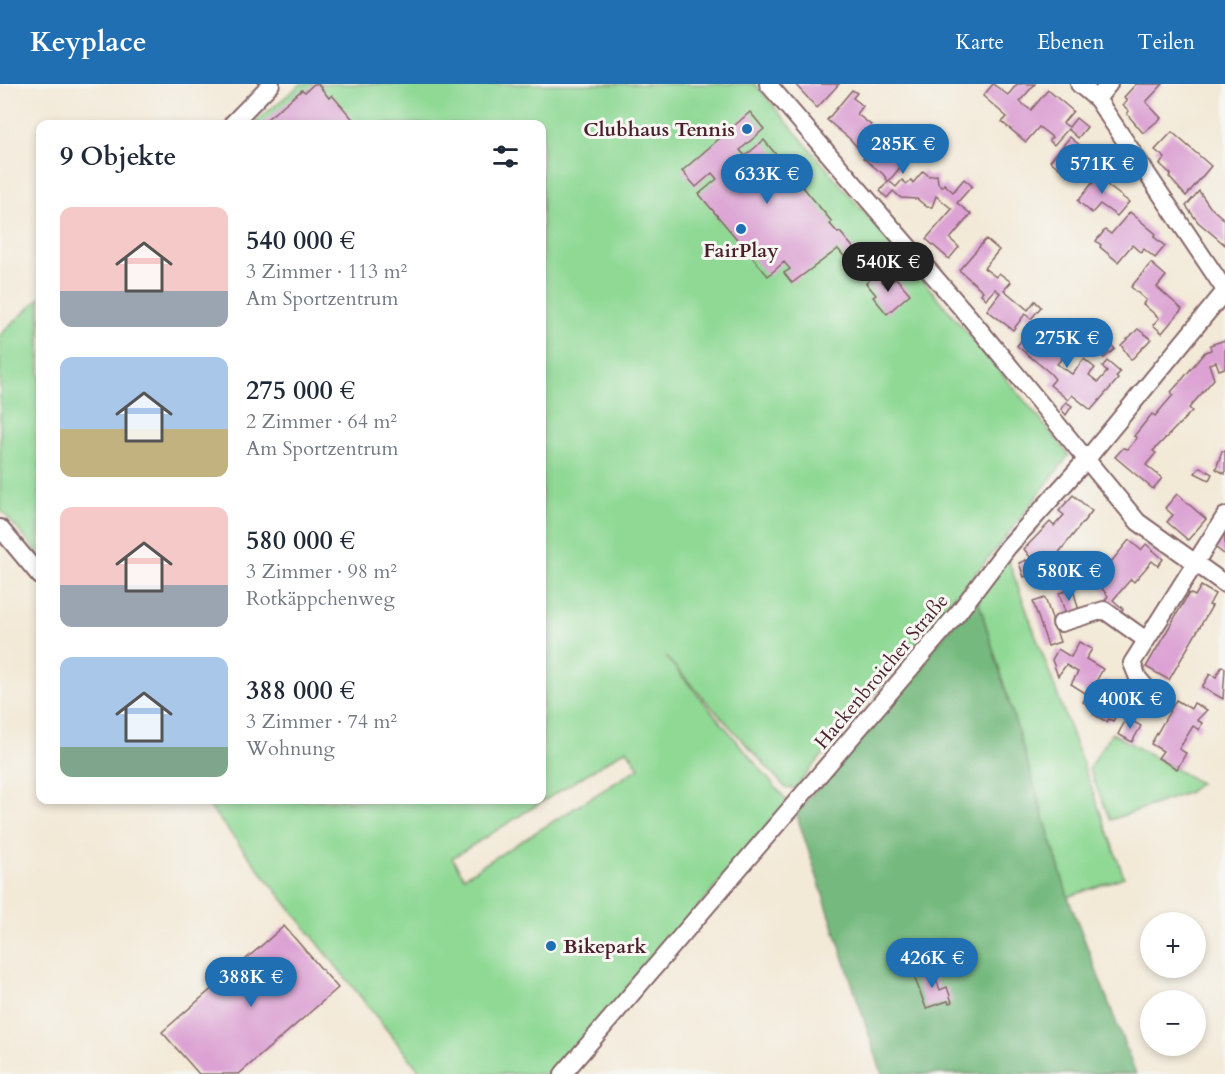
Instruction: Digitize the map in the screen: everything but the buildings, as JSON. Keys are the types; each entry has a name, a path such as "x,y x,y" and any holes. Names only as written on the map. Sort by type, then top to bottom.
{"street":[{"path":"236,120 271,84"},
{"path":"768,84 970,318 1138,522 1225,584"},
{"path":"1079,84 1097,99 1225,290"},
{"path":"1097,99 1109,84"},
{"name":"Hackenbroicher Straße","path":"563,1074 942,632 1008,547 1087,459 1225,290"},
{"path":"1156,699 1138,678 1132,663 1225,516"},
{"path":"0,528 36,571"},
{"path":"1061,623 1104,610 1146,640"}],"green space":[{"path":"301,84 755,84 992,361 1069,455 1001,543 795,788 786,788 666,657 788,802 556,1074 422,1074 207,804 539,804 452,858 464,877 639,768 627,749 546,799 546,120 258,120"},
{"path":"36,302 36,550 0,509 0,335"},
{"path":"1006,554 1124,877 1068,897 977,596"},
{"path":"977,596 1068,897 1136,1074 882,1074 796,813"},
{"path":"1112,733 1200,783 1187,793 1110,820 1089,768"}],"place":[{"name":"Clubhaus Tennis","path":"747,129"},
{"name":"FairPlay","path":"741,229"},
{"name":"Bikepark","path":"551,946"}]}
